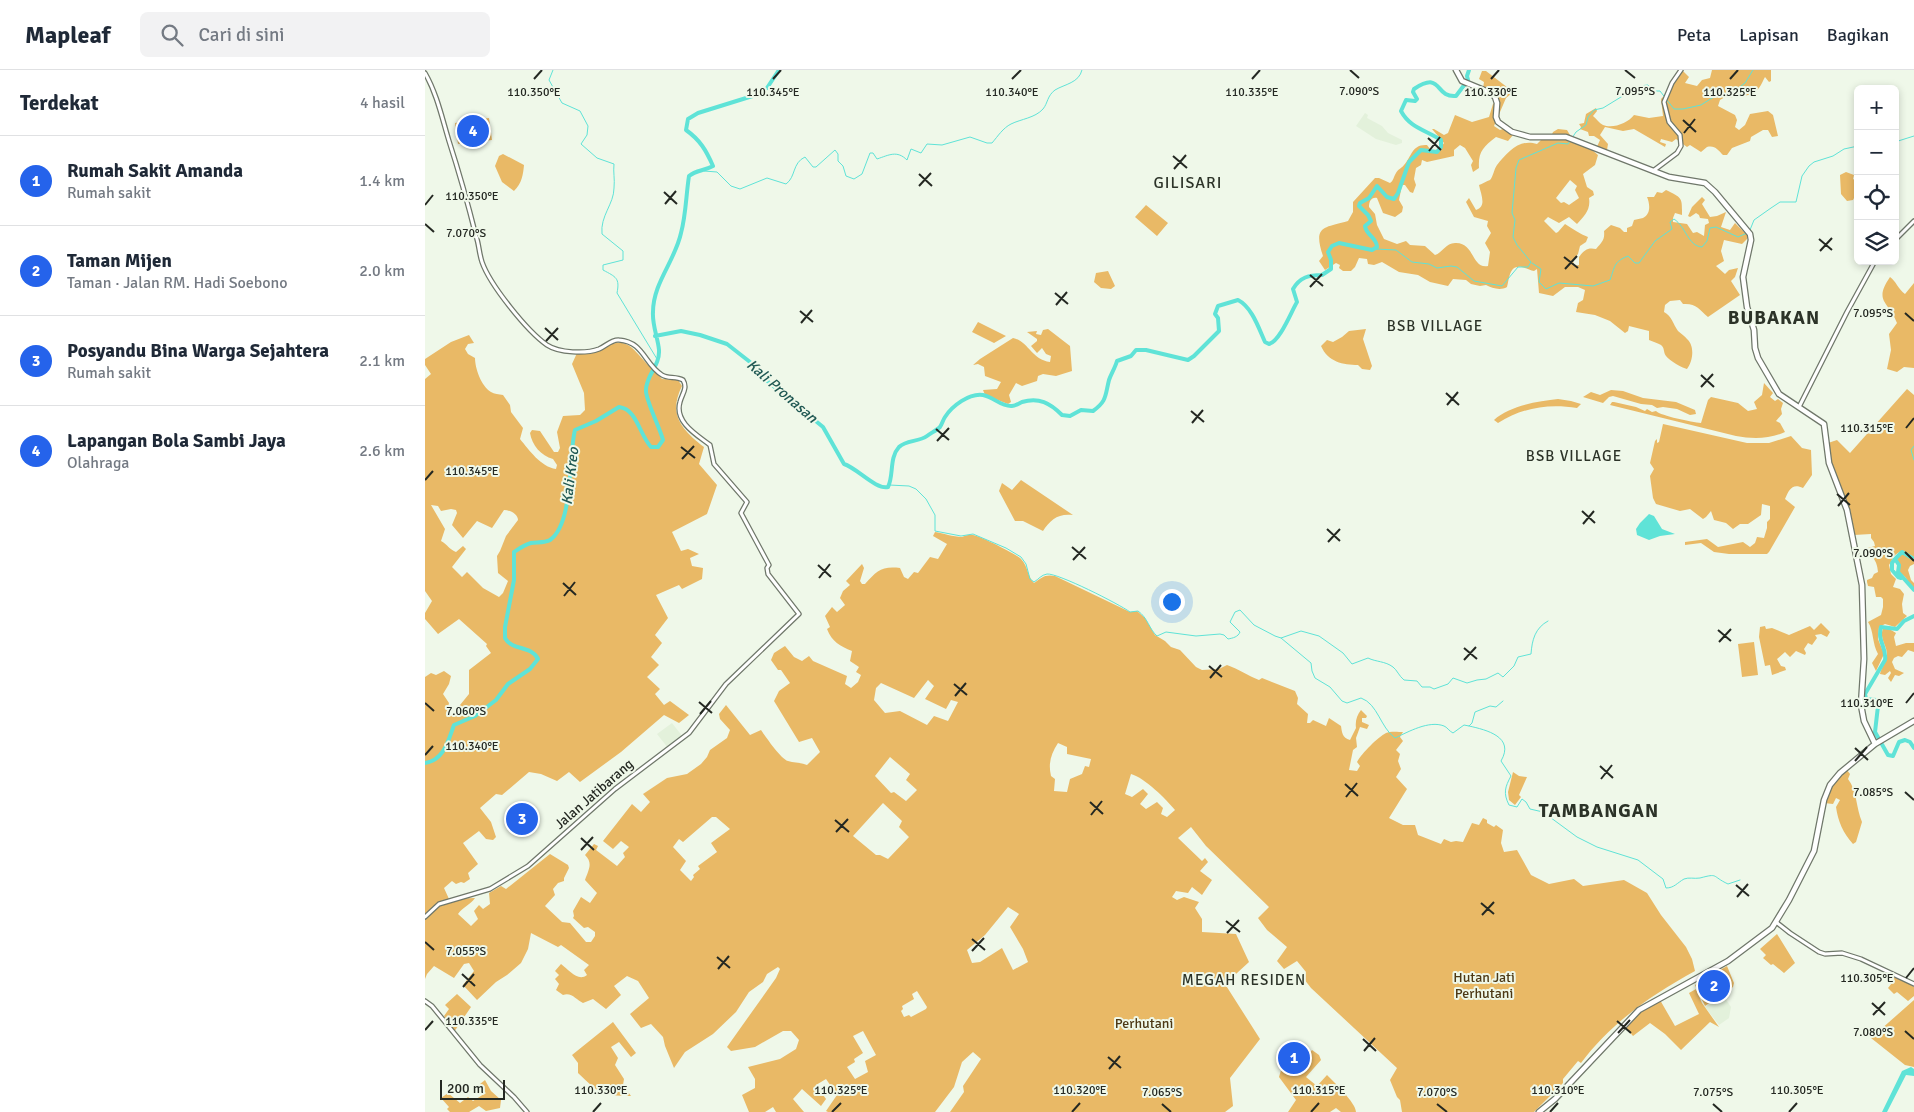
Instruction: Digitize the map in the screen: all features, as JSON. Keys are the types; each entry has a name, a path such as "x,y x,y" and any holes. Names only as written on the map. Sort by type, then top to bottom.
{"main road":[{"path":"1456,70 1460,79 1495,97 1498,122 1512,132 1530,137 1566,138 1653,172 1707,184 1749,232 1751,240 1743,277 1747,307 1755,333 1755,348 1761,364 1777,392 1821,421 1825,426 1831,472 1847,510 1863,590 1864,659 1861,705 1864,721 1878,742"},
{"path":"1653,172 1677,153 1682,144 1679,133 1669,122 1666,115 1666,98 1671,82 1681,70"},
{"name":"Jalan Jatibarang","path":"425,73 437,99 459,172 481,260 489,276 509,304 536,335 553,348 593,351 614,340 619,340 638,347 660,374 666,377 679,378 685,382 679,405 684,423 689,430 709,444 714,464 747,502 741,513 769,565 767,568 768,574 799,614 726,684 695,726 675,744 615,789 528,866 490,889 439,904 425,917"},
{"path":"1899,236 1914,221"},
{"path":"1799,408 1873,265"},
{"path":"1539,1112 1555,1099 1639,1010 1661,996 1728,961 1772,928 1814,851 1821,810 1829,787 1840,773 1878,742 1914,721"},
{"path":"1776,922 1819,952 1842,954 1861,959 1914,984"},
{"path":"425,1001 432,1006 473,1057 527,1112"}],"shaded area":[{"path":"1365,113 1368,115 1367,118 1382,126 1388,133 1402,140 1402,143 1396,145 1376,139 1356,126"},
{"path":"672,723 683,737 668,748 657,734"},
{"path":"1723,995 1731,1007 1729,1018 1719,1025 1705,1007"}],"green space":[{"path":"1712,70 1771,70 1771,81 1769,82 1765,77 1756,91 1739,97 1725,97 1720,100 1718,106 1735,115 1737,120 1735,127 1739,130 1745,125 1750,114 1768,111 1773,115 1778,136 1772,137 1768,130 1763,130 1751,137 1750,141 1732,148 1727,155 1723,155 1714,147 1707,147 1701,152 1690,145 1687,147 1676,139 1672,142 1661,139 1660,142 1666,144 1665,147 1634,129 1623,131 1605,127 1600,135 1608,144 1607,150 1603,151 1596,149 1600,140 1594,136 1589,136 1588,132 1580,129 1579,124 1584,123 1586,114 1596,108 1597,111 1593,116 1607,126 1620,124 1634,115 1649,118 1663,116 1661,99 1663,97 1667,98 1675,79 1683,71 1689,77 1685,83 1697,86 1702,80 1710,78"},
{"path":"1482,71 1486,71 1516,94 1515,96 1511,94 1506,98 1494,126 1513,135 1508,141 1496,137 1488,144 1482,150 1479,158 1479,168 1473,172 1471,165 1473,161 1465,148 1460,145 1454,150 1454,156 1427,162 1422,160 1421,165 1416,168 1414,179 1416,185 1413,193 1405,185 1402,185 1399,200 1403,207 1402,212 1395,217 1383,213 1377,198 1372,199 1369,207 1375,214 1377,225 1384,239 1397,244 1406,241 1410,245 1425,246 1435,255 1452,243 1461,244 1470,251 1478,264 1488,266 1490,252 1485,243 1491,233 1487,226 1488,221 1474,217 1466,202 1469,198 1476,210 1481,206 1482,200 1479,185 1490,180 1497,165 1514,148 1525,143 1537,144 1542,139 1550,139 1553,132 1558,129 1567,130 1570,135 1569,140 1592,150 1598,155 1595,165 1583,174 1587,187 1593,191 1594,195 1589,198 1588,209 1582,218 1577,224 1569,217 1559,223 1548,217 1544,221 1556,233 1565,224 1588,237 1586,242 1580,246 1578,254 1573,260 1574,266 1579,265 1579,257 1584,251 1591,248 1596,249 1603,239 1604,231 1611,225 1627,232 1627,228 1632,226 1634,220 1643,218 1649,211 1647,197 1654,197 1657,192 1662,193 1666,190 1679,197 1681,202 1682,215 1675,213 1673,222 1687,224 1693,233 1697,232 1704,236 1705,225 1709,223 1708,219 1700,218 1696,213 1690,217 1688,216 1692,207 1702,197 1705,200 1702,204 1710,217 1726,212 1721,227 1730,230 1735,223 1747,235 1747,239 1742,244 1724,240 1721,251 1724,261 1716,266 1725,274 1729,270 1738,268 1735,277 1731,281 1740,295 1708,317 1697,307 1691,304 1683,304 1680,300 1670,301 1665,305 1664,312 1672,320 1678,331 1690,342 1692,358 1687,369 1668,358 1661,345 1649,340 1649,331 1629,326 1628,331 1625,333 1610,321 1595,315 1576,312 1578,303 1583,300 1585,290 1578,287 1565,287 1553,296 1539,293 1537,269 1534,271 1520,267 1513,269 1507,287 1499,289 1486,285 1471,284 1466,280 1453,279 1448,286 1430,282 1418,275 1399,272 1382,262 1374,265 1368,264 1367,259 1359,258 1351,271 1343,271 1339,268 1340,265 1336,263 1325,270 1319,261 1323,256 1319,239 1322,230 1326,227 1348,221 1353,212 1353,202 1375,178 1390,183 1418,146 1427,145 1433,153 1438,152 1444,143 1432,129 1444,135 1448,133 1455,115 1472,122 1489,117 1493,104 1498,99 1483,88 1484,82 1479,79","holes":["1570,180 1577,186 1575,190 1579,198 1569,205 1564,202 1561,203 1556,198"]},
{"path":"489,118 492,140 458,144 455,123"},
{"path":"503,154 524,165 523,176 514,191 502,182 495,166 499,156"},
{"path":"1846,172 1854,175 1853,200 1847,201 1841,194 1840,175"},
{"path":"1146,205 1168,223 1157,236 1135,217"},
{"path":"1108,271 1115,286 1111,289 1101,288 1094,282 1096,273"},
{"path":"1890,277 1905,294 1914,283 1914,368 1904,367 1897,372 1887,369 1891,350 1889,334 1897,323 1883,297 1885,285"},
{"path":"978,322 1006,336 994,343 972,332"},
{"path":"1048,329 1070,346 1072,371 1056,376 1043,374 1038,376 1037,381 1022,386 1016,383 1009,395 1011,402 1008,404 985,395 983,390 997,389 1001,382 985,376 984,367 978,364 973,365 1013,338 1023,343 1039,358 1050,362 1051,356 1046,354 1042,348 1037,353 1031,346 1037,339 1027,332 1037,331 1036,334 1041,335 1043,330"},
{"path":"1366,329 1363,339 1372,366 1370,370 1362,369 1358,365 1336,362 1328,356 1321,346 1327,340 1333,342 1349,331"},
{"path":"469,335 474,343 468,344 465,349 468,354 475,358 477,372 484,386 492,393 503,395 510,405 511,412 523,428 520,439 540,462 556,469 557,465 553,459 538,449 530,433 532,430 540,431 554,452 558,452 560,448 557,432 563,416 580,415 585,410 584,393 572,364 577,353 589,354 614,343 626,344 662,379 678,380 682,386 676,405 679,420 689,434 704,447 699,464 717,485 707,514 672,532 681,551 688,549 699,554 690,558 692,566 703,568 702,579 682,589 679,585 656,595 668,618 655,635 662,643 651,657 659,665 647,677 660,689 655,694 664,705 670,701 689,715 679,723 664,715 621,752 580,782 569,772 557,781 541,774 529,772 502,795 496,794 480,808 491,822 496,837 493,840 486,839 479,831 463,843 478,864 468,873 470,879 464,883 456,884 452,881 444,888 449,899 475,898 458,914 471,926 478,919 474,911 479,905 483,909 490,904 489,893 501,886 506,889 550,854 568,865 569,868 564,881 558,883 553,889 555,895 545,906 562,922 570,923 586,942 591,942 595,932 588,927 584,928 573,918 573,911 581,897 590,903 597,893 585,880 590,864 585,855 594,844 598,846 596,850 617,866 625,857 623,853 629,847 621,841 613,849 603,841 632,804 641,812 650,802 643,794 667,778 687,774 701,764 710,750 727,738 730,730 720,719 719,714 726,705 750,735 761,730 781,756 790,762 807,765 820,752 812,738 799,742 774,701 779,691 790,683 771,660 774,653 785,646 794,657 802,661 809,656 813,661 847,676 845,684 851,688 858,682 861,675 856,672 859,667 850,661 852,651 840,645 831,637 827,629 830,627 825,616 832,607 837,612 845,605 840,598 843,591 850,585 846,581 862,564 864,568 860,581 862,584 865,584 880,570 888,568 900,568 904,577 908,579 914,572 918,573 930,557 938,559 947,544 933,536 935,532 959,537 976,536 1006,550 1021,559 1034,583 1046,576 1055,576 1130,612 1137,611 1145,618 1155,635 1171,647 1180,650 1196,667 1202,670 1219,669 1227,665 1251,677 1259,680 1262,678 1295,691 1298,698 1297,704 1308,714 1307,723 1313,720 1326,726 1329,718 1341,726 1342,733 1350,740 1356,728 1358,714 1361,710 1367,716 1362,718 1362,722 1369,725 1367,729 1360,727 1356,738 1357,747 1353,750 1349,770 1357,771 1360,766 1357,762 1359,758 1383,735 1390,732 1403,732 1400,737 1403,741 1396,750 1400,754 1398,761 1401,769 1396,777 1407,789 1389,818 1403,825 1415,825 1418,835 1441,844 1444,839 1451,842 1463,842 1472,823 1479,825 1483,818 1487,820 1487,823 1494,827 1496,825 1503,830 1501,843 1504,852 1517,850 1531,875 1549,884 1574,879 1583,886 1624,880 1647,893 1661,915 1686,947 1695,971 1648,1000 1605,1035 1581,1063 1578,1061 1563,1079 1563,1083 1534,1112 1402,1112 1400,1100 1390,1080 1397,1068 1311,988 1304,979 1306,972 1297,961 1284,969 1277,961 1287,947 1267,930 1258,918 1269,907 1206,846 1191,827 1178,838 1202,861 1205,858 1208,862 1200,871 1212,880 1202,895 1192,887 1188,893 1176,891 1172,897 1177,900 1184,897 1199,902 1195,908 1202,919 1202,932 1236,934 1249,962 1225,984 1260,1039 1230,1078 1233,1106 1225,1112 950,1112 964,1092 963,1086 981,1059 973,1052 962,1062 954,1087 935,1112 828,1112 826,1111 837,1095 826,1079 816,1085 826,1099 821,1106 802,1089 793,1099 804,1112 776,1112 773,1107 765,1112 749,1112 742,1095 755,1088 755,1079 748,1067 780,1059 796,1049 799,1040 791,1031 783,1031 755,1047 731,1051 727,1047 776,978 780,969 778,967 767,974 763,982 749,992 736,1012 713,1034 685,1052 674,1068 663,1037 651,1024 641,1028 630,1014 649,998 638,981 627,976 614,986 621,995 606,1009 593,999 583,1003 571,995 563,995 556,990 559,984 555,979 559,975 555,971 561,964 580,977 587,975 584,970 589,965 561,945 558,947 531,933 528,949 521,963 496,982 477,1000 463,985 474,971 469,963 464,964 454,978 434,966 425,979 425,677 431,673 436,675 444,671 451,676 443,694 449,703 446,715 451,716 469,694 469,670 491,653 486,646 487,644 459,619 438,634 425,619 425,613 432,601 425,591 425,379 431,374 425,365 425,359 451,342","holes":["431,505 438,506 441,511 456,510 457,513 452,525 463,538 477,521 492,528 504,510 515,514 518,520 506,536 497,556 498,573 508,581 503,593 499,597 483,588 467,572 462,577 452,567 466,549 463,546 456,552 441,541 445,529","928,680 934,686 925,699 946,709 951,700 958,702 948,721 934,716 927,725 900,711 885,713 874,700 876,688 881,683 914,698","1058,743 1067,747 1067,754 1091,759 1089,767 1085,766 1082,774 1070,779 1067,792 1054,791 1055,779 1051,776 1050,767","890,757 910,774 906,780 917,790 906,801 894,792 891,793 875,776","1131,774 1149,784 1175,810 1167,817 1161,814 1163,808 1157,802 1146,809 1140,804 1148,794 1143,789 1132,797 1125,794","883,803 902,821 899,827 909,837 888,859 876,855 853,836","712,817 716,817 730,829 711,843 717,852 698,866 700,869 693,875 694,877 691,881 680,870 686,861 673,847 679,839 683,842","1008,907 1019,914 1010,927 1028,962 1013,970 1002,948 980,962 972,963 967,950 985,935","917,991 927,1007 911,1017 909,1015 904,1017 901,1011 903,1009 902,1006 914,999 912,994","863,1031 876,1055 865,1061 868,1072 855,1079 847,1067 855,1062 854,1059 863,1053 853,1036"]},
{"path":"1764,383 1773,393 1770,397 1775,401 1778,399 1783,403 1782,414 1776,421 1780,423 1785,432 1767,437 1736,436 1610,405 1614,402 1701,423 1708,400 1711,397 1738,403 1748,411 1757,409 1754,402 1762,395"},
{"path":"1907,389 1914,395 1914,557 1901,551 1895,555 1889,565 1891,574 1896,579 1893,587 1900,589 1904,594 1903,613 1907,616 1895,627 1885,624 1879,627 1878,639 1884,654 1876,671 1872,663 1878,654 1868,622 1881,615 1883,599 1876,597 1874,587 1868,586 1867,582 1878,572 1868,548 1875,546 1871,534 1854,535 1850,510 1831,469 1828,443 1837,440 1850,453"},
{"path":"1611,390 1623,391 1643,398 1676,402 1695,410 1696,414 1690,415 1677,409 1657,408 1652,405 1613,396 1603,403 1583,397 1591,392 1600,395"},
{"path":"1558,399 1581,404 1577,408 1556,406 1536,408 1526,410 1498,423 1494,420 1500,415 1516,408"},
{"path":"1663,424 1747,443 1769,443 1791,436 1802,448 1811,450 1812,475 1803,488 1796,486 1791,488 1788,493 1785,499 1795,507 1767,554 1729,554 1714,552 1701,543 1685,545 1685,542 1707,539 1718,547 1743,542 1750,547 1755,543 1757,537 1764,538 1767,522 1770,519 1770,506 1762,504 1761,515 1748,524 1740,524 1733,529 1726,523 1714,520 1711,511 1703,519 1690,509 1680,511 1656,504 1653,498 1650,476 1654,469 1650,463 1655,441 1657,439 1657,443 1659,442"},
{"path":"1021,480 1073,515 1063,515 1055,518 1043,531 1023,521 1015,521 999,491 1002,483 1012,490"},
{"path":"1901,554 1914,559 1914,564 1908,570 1914,583 1914,589 1899,572 1900,565 1897,559"},
{"path":"1821,623 1830,632 1827,637 1821,634 1815,635 1817,638 1812,645 1808,643 1804,649 1805,655 1796,651 1790,657 1785,652 1777,659 1786,670 1772,675 1770,665 1765,666 1759,637 1760,627 1765,626 1766,629 1772,628 1789,635 1810,626 1814,630"},
{"path":"1886,627 1896,633 1894,637 1896,646 1914,643 1914,652 1908,650 1902,657 1894,658 1892,662 1895,669 1904,673 1899,676 1895,675 1891,682 1888,678 1891,673 1890,671 1885,675 1880,674 1887,658 1882,635 1883,628"},
{"path":"1754,642 1758,675 1742,677 1738,644"},
{"path":"1847,770 1850,774 1848,779 1853,788 1862,822 1856,842 1853,844 1841,827 1838,817 1836,807 1840,800 1836,798 1833,804 1824,803 1831,784"},
{"path":"1513,772 1519,776 1527,777 1519,795 1521,797 1515,805 1509,800 1508,792"},
{"path":"1777,934 1795,963 1784,973 1763,958 1766,955 1760,949"},
{"path":"1727,966 1734,983 1733,987 1705,1006 1695,985"},
{"path":"1894,975 1914,987 1914,996 1908,1001 1897,992 1894,994 1888,988 1892,983 1890,980"},
{"path":"1696,989 1702,1003 1719,1027 1710,1022 1681,1050 1665,1034 1650,1023 1633,1036 1625,1027 1641,1012 1660,1000 1675,1026 1699,1014 1689,993"},
{"path":"457,994 471,1007 454,1032 444,1016 449,1009 445,1005"},
{"path":"1914,1000 1914,1067 1905,1065 1871,1038"},
{"path":"613,1022 636,1053 631,1057 619,1042 611,1047 618,1058 615,1065 624,1079 623,1085 631,1096 607,1094 596,1089 578,1073 578,1063 572,1055"},
{"path":"1312,1050 1319,1055 1321,1060 1306,1077 1317,1086 1327,1075 1349,1098 1356,1112 1341,1112 1336,1108 1330,1112 1288,1112 1296,1100 1279,1077 1282,1067 1286,1066 1295,1069"},
{"path":"485,1080 491,1091 501,1100 500,1108 486,1111 479,1106 469,1112 450,1112 447,1109 449,1107 441,1098 448,1093 460,1103 468,1097 473,1101 484,1094 480,1084"}],"water":[{"path":"1649,514 1654,516 1662,529 1675,534 1649,540 1637,535 1636,529"},
{"path":"1911,1067 1914,1069 1914,1076 1906,1075 1887,1112 1882,1112 1902,1071"}],"waterway":[{"path":"553,70 549,80 562,103 580,111 588,126 587,135 581,144 597,158 614,164 613,194 603,221 602,234 623,251 623,260 603,265 603,270 616,278 618,284 617,293 657,359"},
{"name":"Kali Kreo","path":"425,763 437,758 441,754 454,725 475,716 496,700 508,684 530,669 538,659 531,652 512,645 505,638 505,627 514,580 514,552 531,543 548,541 558,532 567,505 575,430 596,421 619,407 630,412 651,447 658,447 663,440 646,394 648,380 659,356 653,317 654,301 681,233 689,176 713,166 702,146 686,130 688,119 698,113 759,94 767,88 779,70"},
{"path":"704,171 717,172 731,186 740,189 767,178 786,184 798,163 805,157 813,167 816,167 835,150 838,154 838,161 843,166 846,176 854,179 862,174 870,153 873,153 877,159 896,154 907,160 911,149 921,153 927,144 942,145 970,137 992,143 1008,126 1040,112 1045,107 1052,92 1078,78 1082,70"},
{"name":"Kali Pronasan","path":"655,336 681,331 727,344 750,362 766,380 823,427 844,464 872,482 888,487 894,456 899,447 905,443 924,438 940,427 952,409 961,401 972,396 983,395 1008,406 1034,400 1044,402 1062,415 1070,416 1081,410 1093,411 1105,398 1109,380 1117,361 1131,356 1136,350 1146,350 1188,360 1219,331 1218,318 1215,314 1218,306 1238,300 1251,313 1265,342 1269,344 1273,342 1281,332 1297,302 1293,289 1296,285 1305,278 1322,275 1331,269 1331,260 1328,252 1332,246 1339,243 1372,250 1377,247 1377,244 1367,232 1365,226 1371,221 1359,206 1360,203 1369,198 1377,186 1387,197 1394,199 1409,162 1421,150 1437,152 1441,147 1441,140 1414,125 1405,117 1401,111 1406,100 1415,101 1417,99 1413,92 1414,89 1430,82 1438,86 1444,93 1456,96 1468,80 1469,70"},
{"path":"1375,249 1396,250 1412,262 1429,264 1437,268 1457,267 1474,281 1502,286 1518,267 1528,267 1531,262 1513,237 1515,220 1512,213 1516,168 1519,160 1558,143 1568,144 1576,132 1586,125 1588,117 1594,110 1603,108 1639,86 1648,85 1653,91 1660,91 1674,109 1683,109 1701,105 1712,98 1733,92 1745,83 1753,70"},
{"path":"1899,141 1914,136"},
{"path":"1750,230 1754,220 1780,202 1796,202 1802,176 1814,162 1833,156 1844,149 1854,147"},
{"path":"1532,263 1541,269 1539,282 1546,289 1559,283 1593,286 1610,280 1615,265 1623,258 1628,256 1635,263 1639,263 1655,241 1672,229 1670,222 1674,219 1690,240 1697,246 1702,247 1707,241 1710,228 1716,227 1738,237 1747,233"},
{"path":"1914,446 1911,450 1914,460"},
{"path":"889,485 909,486 916,489 926,499 935,515 935,531 961,536 973,534 1006,548 1021,557 1026,564 1030,579 1034,582 1047,574 1063,578 1130,612 1138,611 1157,636 1166,632 1196,636 1220,634 1228,639 1233,638 1240,632 1230,622 1235,612 1240,610 1254,625 1275,636 1281,638 1301,631 1319,636 1343,653 1352,664 1368,658 1390,665 1404,680 1417,681 1422,687 1434,689 1448,684 1453,678 1467,683 1486,679 1498,673 1503,677 1514,666 1518,657 1531,654 1535,635 1540,627 1548,621"},
{"path":"1914,559 1902,552 1895,559 1899,565 1898,572 1914,590"},
{"path":"1895,559 1892,563 1892,570 1901,578"},
{"path":"1914,616 1904,621 1897,629 1881,627 1880,637 1885,651 1885,660 1865,694 1866,699 1876,700 1878,706 1875,732 1888,755 1893,756 1899,742 1905,740 1910,742 1914,748"},
{"path":"1281,638 1311,663 1315,678 1330,687 1342,701 1347,703 1361,698 1367,701 1395,738 1432,724 1444,726 1453,733 1464,725 1469,726 1472,723 1475,712 1490,706 1496,707 1503,701"},
{"path":"1469,726 1484,730 1502,740 1504,753 1501,761 1511,776 1505,790 1509,805 1517,807 1522,799 1530,809 1543,812 1577,837 1597,847 1638,860 1663,879 1666,888 1686,878 1715,876 1728,884 1740,880"}],"place":[{"name":"Lapangan Bola Sambi Jaya","path":"473,131"},
{"name":"Posyandu Bina Warga Sejahtera","path":"522,819"},
{"name":"Taman Mijen","path":"1714,986"},
{"name":"Rumah Sakit Amanda","path":"1294,1058"}],"district":[{"name":"GILISARI","path":"1188,183"},
{"name":"BUBAKAN","path":"1774,318"},
{"name":"BSB VILLAGE","path":"1435,326"},
{"name":"BSB VILLAGE","path":"1574,456"},
{"name":"TAMBANGAN","path":"1599,811"},
{"name":"MEGAH RESIDEN","path":"1244,980"}],"park label":[{"name":"Hutan Jati Perhutani","path":"1484,986"},
{"name":"Perhutani","path":"1144,1023"}]}
